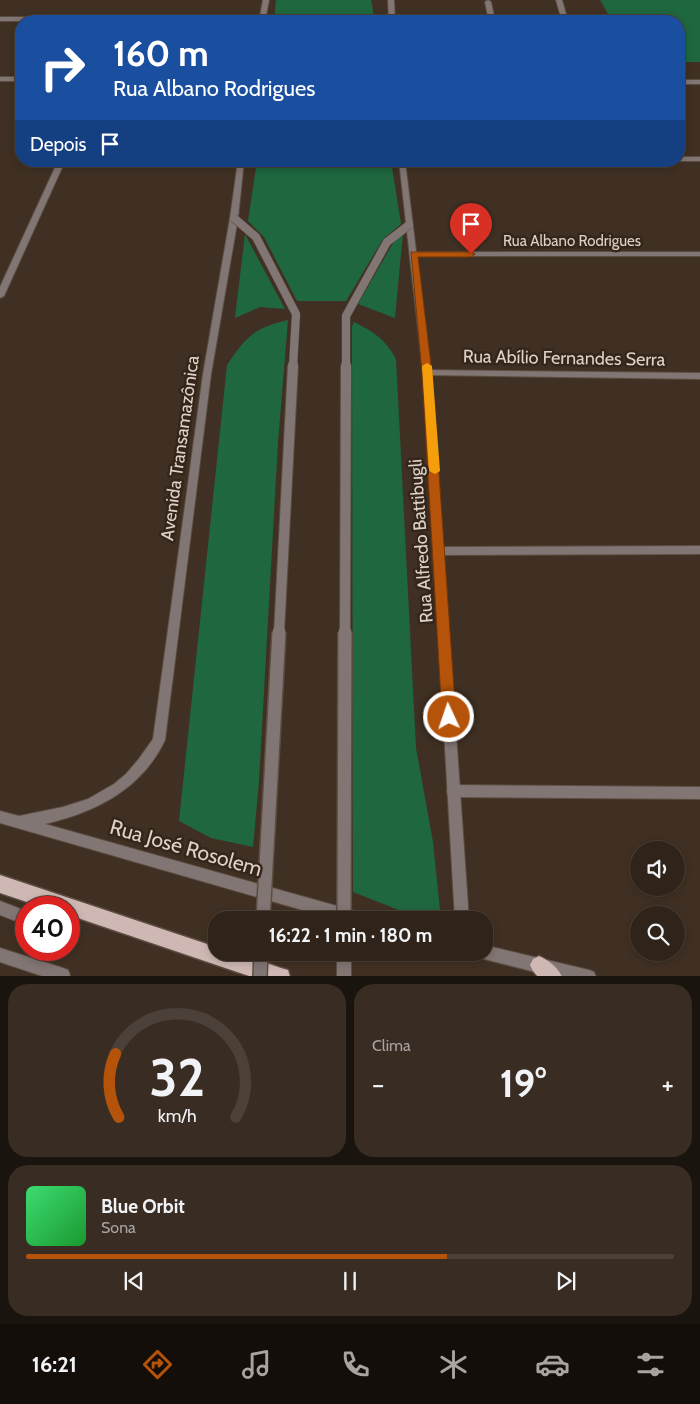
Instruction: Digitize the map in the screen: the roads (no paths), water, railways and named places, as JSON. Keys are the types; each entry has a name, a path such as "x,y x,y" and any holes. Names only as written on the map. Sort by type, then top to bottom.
{"main road":[{"path":"0,884 281,976"}],"street":[{"path":"264,15 266,0"},
{"path":"391,0 392,15"},
{"path":"559,0 563,15"},
{"path":"488,2 491,15"},
{"path":"0,19 15,19"},
{"path":"0,79 15,79"},
{"path":"685,82 700,82"},
{"path":"685,159 700,159"},
{"path":"0,296 59,167"},
{"name":"Avenida Transamazônica","path":"17,823 76,811 111,794 132,777 159,740 207,374 234,218 240,167"},
{"name":"Rua Alfredo Battibugli","path":"403,167 427,373 440,550 461,911"},
{"path":"234,218 256,237 296,314 263,911"},
{"path":"344,911 346,316 387,242 409,225"},
{"name":"Rua Albano Rodrigues","path":"414,254 700,254"},
{"name":"Rua Abílio Fernandes Serra","path":"427,373 700,376"},
{"path":"440,550 700,550"},
{"path":"453,791 700,793"},
{"name":"Rua José Rosolem","path":"0,817 330,911"},
{"path":"0,908 15,914"},
{"path":"0,955 63,975"},
{"path":"493,956 546,971 589,976"},
{"path":"260,976 261,961"},
{"path":"344,961 344,976"}]}
